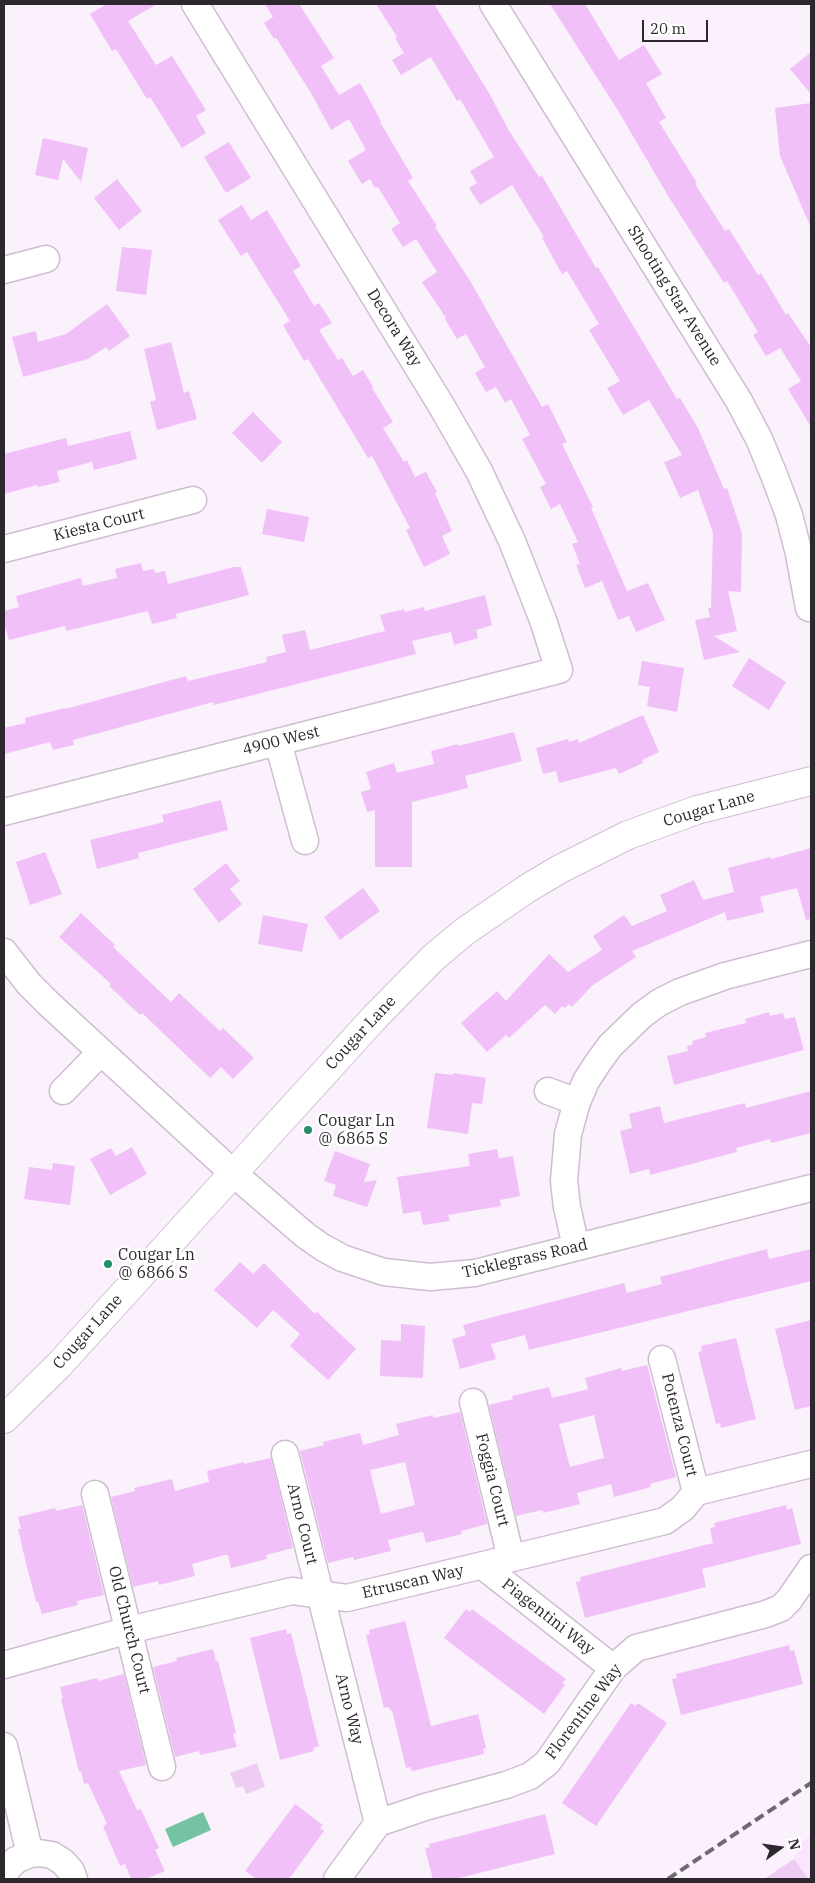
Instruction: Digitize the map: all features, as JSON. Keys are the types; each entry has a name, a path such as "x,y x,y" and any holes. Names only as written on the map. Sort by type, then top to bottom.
{"main road":[{"name":"Cougar Lane","path":"4,1419 58,1365 401,990 464,932 494,910 560,869 628,835 697,810 811,781"}],"street":[{"name":"Decora Way","path":"195,4 441,405 479,471 512,541 543,620 559,670"},
{"name":"Shooting Star Avenue","path":"493,4 739,401 759,439 789,516 810,607"},
{"path":"4,270 46,259"},
{"name":"Kiesta Court","path":"4,550 193,500"},
{"name":"4900 West","path":"4,812 559,670"},
{"path":"278,742 304,841"},
{"name":"Ticklegrass Road","path":"4,952 42,998 233,1173 305,1235 322,1248 342,1258 384,1272 422,1276 453,1276 475,1272 811,1188"},
{"path":"576,1247 567,1207 564,1174 568,1134 576,1102 597,1064 610,1046 626,1029 660,1002 702,983 811,954"},
{"path":"63,1092 101,1052"},
{"path":"548,1091 576,1102"},
{"name":"Potenza Court","path":"662,1359 696,1492"},
{"name":"Foggia Court","path":"473,1402 511,1558"},
{"name":"Arno Court","path":"285,1454 320,1594"},
{"path":"696,1492 811,1464"},
{"name":"Etruscan Way","path":"4,1665 129,1630 292,1591 347,1598 665,1521 683,1508 696,1492"},
{"name":"Old Church Court","path":"95,1494 162,1767"},
{"name":"Piagentini Way","path":"483,1566 613,1668"},
{"name":"Florentine Way","path":"378,1823 425,1807 506,1785 530,1776 547,1763 613,1668 636,1648 766,1614 781,1608 789,1600 811,1568"},
{"name":"Arno Way","path":"320,1594 378,1823"},
{"path":"4,1746 30,1854"},
{"path":"337,1879 378,1823"},
{"path":"4,1876 8,1868 16,1860 30,1854 39,1853 58,1858 71,1871 74,1879"}],"shaded area":[{"path":"257,1763 265,1787 246,1794 243,1786 236,1788 230,1773"},
{"path":"203,1812 211,1830 173,1847 165,1829"},
{"path":"811,1835 811,1879 764,1879 794,1859 802,1842"},
{"path":"794,1859 808,1879 764,1879"}],"building":[{"path":"107,4 157,4 128,21 156,65 172,56 206,110 196,116 206,133 182,148 150,97 147,99 116,49 112,51 90,14"},
{"path":"265,4 299,4 334,58 321,66 339,95 360,83 380,122 413,178 408,181 469,279 542,407 548,404 567,442 562,444 593,507 591,508 627,591 648,583 665,620 636,632 629,616 618,620 602,581 585,588 576,565 580,564 572,544 578,542 560,504 551,509 540,487 546,484 522,439 530,435 511,399 505,403 496,387 486,392 475,373 485,367 466,334 457,339 446,318 422,282 437,272 416,239 403,247 391,229 400,223 378,187 375,188 370,179 362,184 348,161 366,150 349,119 331,130 311,93 276,38 274,39 264,23 273,17"},
{"path":"376,4 434,4 489,93 508,129 539,177 542,176 677,399 680,398 698,428 724,489 727,488 742,533 741,592 728,591 737,631 714,636 740,652 704,660 695,620 710,617 708,608 711,608 713,533 698,490 680,498 664,462 682,455 649,400 623,415 607,388 620,381 589,330 599,324 567,271 562,274 542,238 544,237 512,185 480,205 469,188 477,183 470,171 494,157 460,99 457,101 431,57 401,75 392,60 404,53 395,38 397,37"},
{"path":"550,4 585,4 619,60 644,45 662,74 646,83 666,118 659,122 725,231 729,229 758,275 761,273 786,315 788,313 811,347 811,427 788,389 801,381 780,348 766,356 753,335 758,332 727,281 724,283 670,199 617,109"},
{"path":"811,52 811,94 790,69"},
{"path":"811,103 811,228 780,156 775,108"},
{"path":"43,138 88,148 81,182 63,159 58,180 35,175"},
{"path":"229,142 251,178 226,193 204,157"},
{"path":"117,179 142,211 119,230 94,198"},
{"path":"242,205 251,220 267,210 301,266 293,271 314,306 319,303 332,323 319,330 338,360 342,358 353,376 363,370 393,422 383,428 404,462 407,460 415,477 426,472 437,492 435,493 452,531 442,536 450,554 424,567 406,530 410,528 372,456 368,458 308,359 304,361 283,325 290,321 247,252 241,256 218,220"},
{"path":"122,247 152,250 146,295 116,291"},
{"path":"107,304 130,336 109,351 106,347 88,359 23,377 12,337 36,331 38,342 66,334"},
{"path":"171,342 184,393 189,391 197,419 157,430 150,402 156,400 144,349"},
{"path":"253,412 282,442 262,463 232,433"},
{"path":"130,431 137,459 94,470 92,462 57,471 60,482 38,487 37,485 4,494 4,454 66,438 68,446"},
{"path":"267,509 309,517 304,542 262,534"},
{"path":"141,563 143,571 154,569 155,573 165,571 168,584 234,567 241,567 249,595 176,614 177,618 152,624 148,611 66,631 65,626 9,640 4,622 4,611 19,607 16,596 81,578 83,586 117,578 115,569"},
{"path":"485,595 492,625 476,630 478,638 454,645 451,632 412,641 416,654 214,705 213,702 73,740 74,745 53,750 50,742 4,754 4,728 26,723 25,718 186,676 188,681 267,662 266,657 286,652 282,635 305,630 310,650 385,631 380,615 404,609 405,612 424,607 425,611"},
{"path":"749,658 786,682 769,710 732,686"},
{"path":"642,661 684,668 677,712 647,706 650,687 638,685"},
{"path":"643,715 659,752 642,760 643,763 619,774 616,768 559,783 556,771 543,774 536,748 568,739 569,742 578,739 579,743"},
{"path":"514,732 522,761 465,776 468,788 412,802 412,867 375,867 375,810 367,812 361,792 371,789 366,772 394,763 397,773 434,764 431,751"},
{"path":"221,800 228,830 138,853 139,858 97,869 90,840 164,822 162,815"},
{"path":"811,848 811,919 806,920 797,888 763,896 760,897 764,912 727,921 725,912 632,951 636,957 593,985 572,1007 569,1004 565,1008 562,1006 555,1014 545,1005 509,1038 506,1035 487,1052 461,1023 497,991 506,1001 549,954 568,972 602,950 593,936 624,915 632,926 667,911 660,895 694,880 703,900 734,892 728,868"},
{"path":"45,852 62,894 30,905 16,862"},
{"path":"226,863 240,881 230,889 242,904 219,923 193,889"},
{"path":"363,888 380,911 340,940 324,917"},
{"path":"81,913 115,945 113,947 171,1002 179,993 220,1031 223,1028 254,1058 233,1079 221,1067 210,1078 142,1013 140,1015 109,986 111,984 59,937"},
{"path":"263,915 308,924 302,952 258,944"},
{"path":"769,1012 770,1016 783,1013 785,1019 795,1017 804,1050 674,1085 667,1056 688,1051 687,1046 693,1044 692,1041 706,1037 705,1033 746,1023 745,1019"},
{"path":"435,1073 453,1075 453,1073 486,1078 482,1104 472,1103 468,1134 427,1128"},
{"path":"811,1091 811,1133 771,1143 770,1139 736,1148 737,1152 650,1175 649,1169 630,1174 620,1131 632,1128 629,1114 660,1106 664,1123 745,1103 746,1108"},
{"path":"132,1147 147,1174 110,1195 90,1159 111,1148 116,1156"},
{"path":"497,1149 499,1158 513,1156 520,1196 500,1200 501,1206 448,1215 450,1221 423,1225 420,1211 403,1214 397,1177 470,1166 468,1154"},
{"path":"335,1151 370,1164 364,1182 377,1180 367,1207 333,1196 336,1185 324,1181"},
{"path":"53,1163 75,1166 70,1205 24,1199 29,1167 52,1170"},
{"path":"767,1249 769,1259 811,1249 811,1281 529,1350 525,1335 491,1344 496,1359 460,1369 452,1339 466,1335 463,1325 624,1283 627,1293 662,1284 660,1277"},
{"path":"240,1262 253,1274 264,1263 315,1314 317,1312 356,1349 328,1380 290,1346 300,1334 273,1310 257,1328 214,1290"},
{"path":"811,1320 811,1406 795,1410 775,1329"},
{"path":"401,1324 425,1326 423,1378 380,1376 381,1340 401,1341"},
{"path":"736,1338 756,1419 721,1428 720,1423 716,1424 698,1352 702,1351 701,1346"},
{"path":"647,1365 676,1477 650,1484 651,1487 614,1497 611,1484 577,1493 580,1504 543,1513 542,1510 516,1516 489,1405 513,1399 512,1396 549,1387 552,1398 585,1390 588,1389 585,1378 621,1368 622,1371","holes":["594,1415 604,1458 570,1467 559,1424"]},
{"path":"460,1412 487,1524 461,1531 462,1534 426,1543 423,1532 388,1540 391,1551 354,1560 353,1557 328,1563 300,1451 324,1445 323,1442 360,1433 363,1445 399,1435 396,1424 433,1415 434,1418","holes":["405,1462 415,1505 381,1514 370,1470"]},
{"path":"271,1458 293,1548 266,1555 267,1559 231,1568 228,1555 225,1555 192,1564 195,1576 159,1585 158,1581 133,1587 111,1497 135,1491 134,1488 172,1479 175,1491 209,1482 207,1471"},
{"path":"82,1505 104,1595 77,1601 78,1605 42,1614 38,1602 36,1602 24,1555 18,1529 21,1529 18,1517 55,1508 56,1511"},
{"path":"786,1505 787,1510 792,1508 801,1544 702,1569 706,1587 585,1618 576,1582 581,1581 580,1577 713,1543 710,1528 715,1527 714,1523"},
{"path":"466,1609 470,1612 472,1609 566,1679 562,1683 565,1685 544,1714 444,1638"},
{"path":"405,1621 431,1726 478,1714 486,1748 483,1749 484,1754 412,1771 410,1767 406,1768 392,1710 390,1711 389,1707 384,1708 366,1635 370,1634 369,1630"},
{"path":"286,1629 287,1634 291,1633 319,1746 313,1748 314,1751 280,1760 250,1638"},
{"path":"789,1645 790,1651 794,1650 803,1684 681,1715 672,1679 677,1678 676,1674"},
{"path":"213,1649 230,1708 236,1733 233,1734 237,1747 200,1755 199,1751 175,1757 153,1667 177,1661 176,1658"},
{"path":"124,1674 146,1765 119,1771 137,1810 141,1809 159,1848 155,1850 165,1871 146,1879 131,1879 125,1864 120,1866 103,1826 107,1824 88,1783 84,1784 81,1771 79,1772 61,1699 63,1699 60,1687 97,1678 98,1681"},
{"path":"631,1703 636,1706 638,1703 667,1723 596,1826 562,1803"},
{"path":"295,1804 323,1825 320,1828 324,1831 289,1879 257,1879 245,1871"},
{"path":"545,1814 555,1854 455,1879 433,1879 425,1849 430,1847 429,1844"}],"railway":[{"path":"668,1879 811,1783"}],"place":[{"name":"Cougar Ln @ 6865 S","path":"308,1130"},
{"name":"Cougar Ln @ 6866 S","path":"108,1264"}]}
